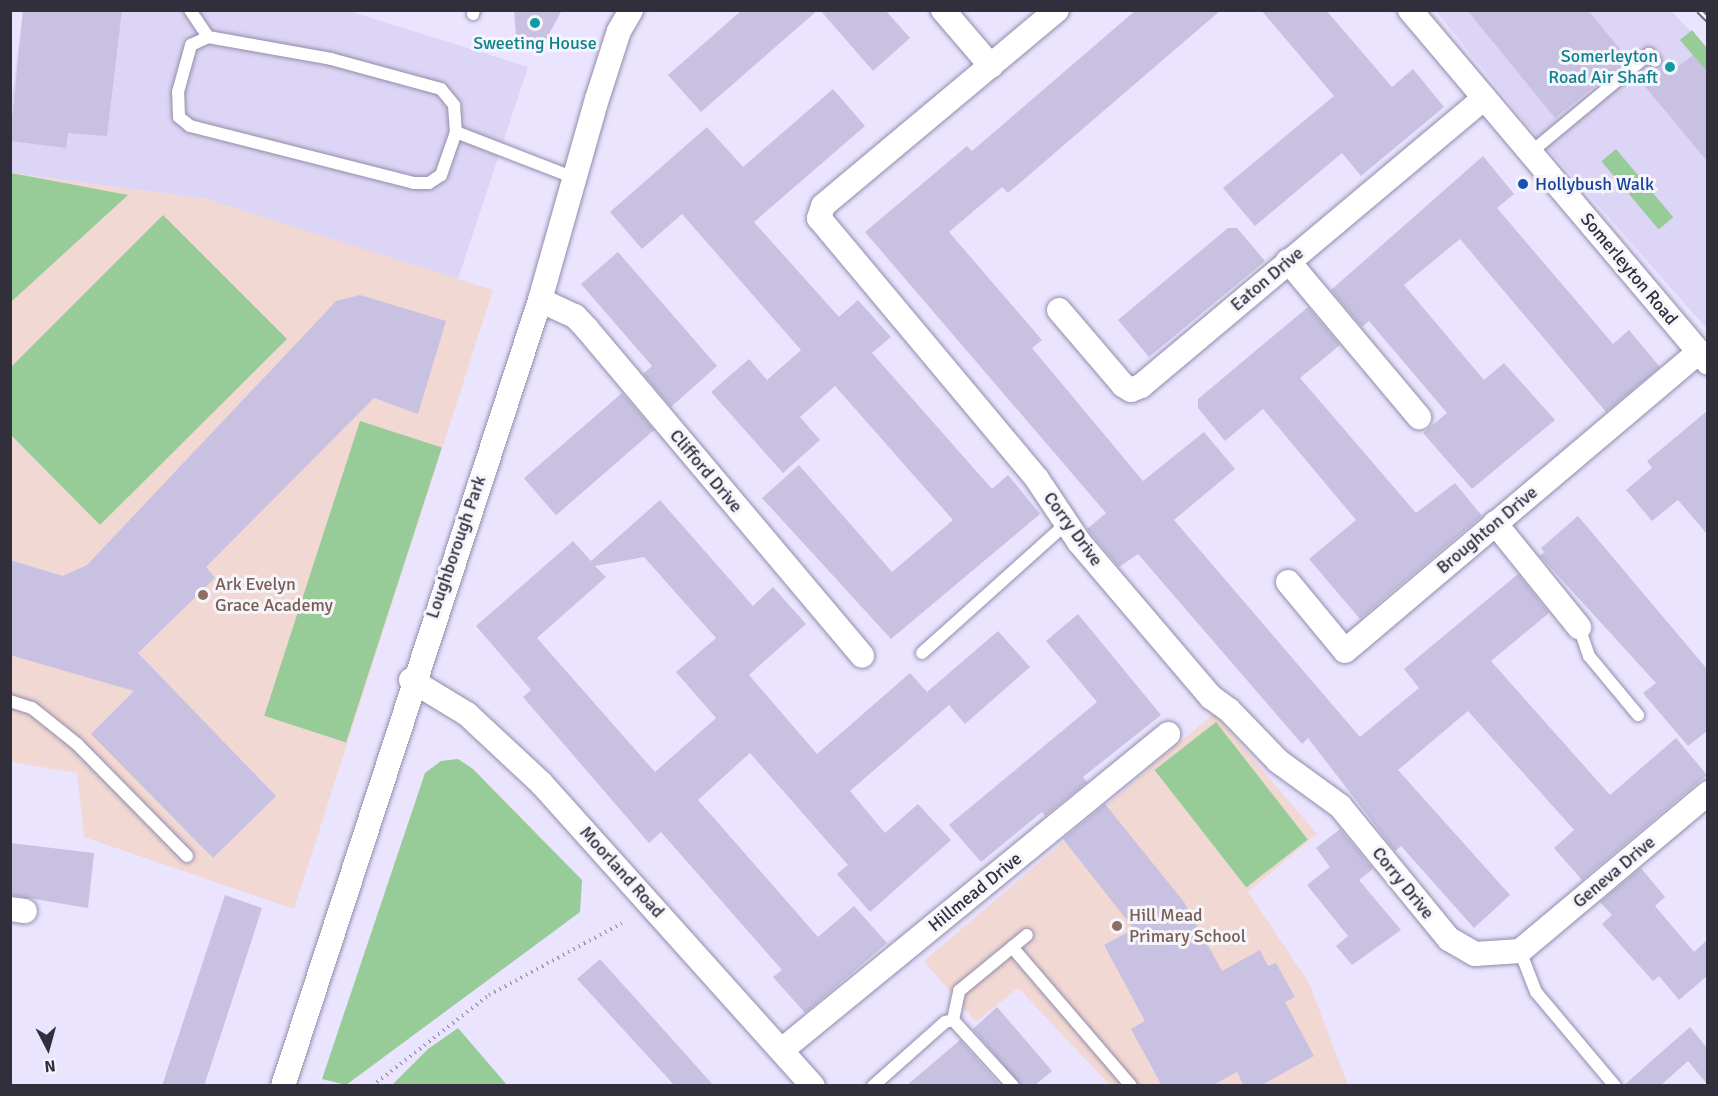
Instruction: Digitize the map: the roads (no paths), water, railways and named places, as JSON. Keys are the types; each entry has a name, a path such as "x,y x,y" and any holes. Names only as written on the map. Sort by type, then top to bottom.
{"street":[{"name":"Loughborough Park","path":"282,1086 411,680 540,300 572,177 619,31 632,10"},
{"path":"943,10 991,66"},
{"name":"Corry Drive","path":"1057,10 823,206 819,218 1037,479 1067,524 1211,697 1278,761 1340,806 1449,939 1475,954 1520,951"},
{"name":"Somerleyton Road","path":"1410,10 1703,357"},
{"name":"Eaton Drive","path":"1059,310 1131,390 1141,387 1484,98"},
{"path":"1288,261 1419,417"},
{"name":"Clifford Drive","path":"540,300 574,316 586,329 862,656"},
{"name":"Broughton Drive","path":"1288,582 1345,651 1495,523 1703,357"},
{"path":"1495,523 1580,627"},
{"name":"Moorland Road","path":"411,680 442,696 503,744 813,1086"},
{"name":"Hillmead Drive","path":"782,1050 1168,734"},
{"name":"Geneva Drive","path":"1520,951 1707,793"}],"lane":[{"path":"190,10 208,37"},
{"path":"208,37 331,59 441,89 454,105 456,132 441,175 429,183 190,126 179,117 178,92 192,45 208,37"},
{"path":"1530,153 1649,54 1654,61"},
{"path":"456,132 572,177"},
{"path":"922,653 1067,524"},
{"path":"1580,627 1589,656 1638,715"},
{"path":"10,701 32,708 77,744 187,856"},
{"path":"953,1020 959,991 1027,935"},
{"path":"1012,947 1131,1086"},
{"path":"1520,951 1536,992 1615,1086"},
{"path":"873,1086 945,1022 953,1020"},
{"path":"953,1020 1013,1086"}],"railway":[{"path":"1699,10 1708,19"}],"place":[{"name":"Sweeting House","path":"535,23"},
{"name":"Somerleyton Road Air Shaft","path":"1670,67"},
{"name":"Hollybush Walk","path":"1523,184"},
{"name":"Ark Evelyn Grace Academy","path":"203,595"},
{"name":"Hill Mead Primary School","path":"1117,926"}]}
